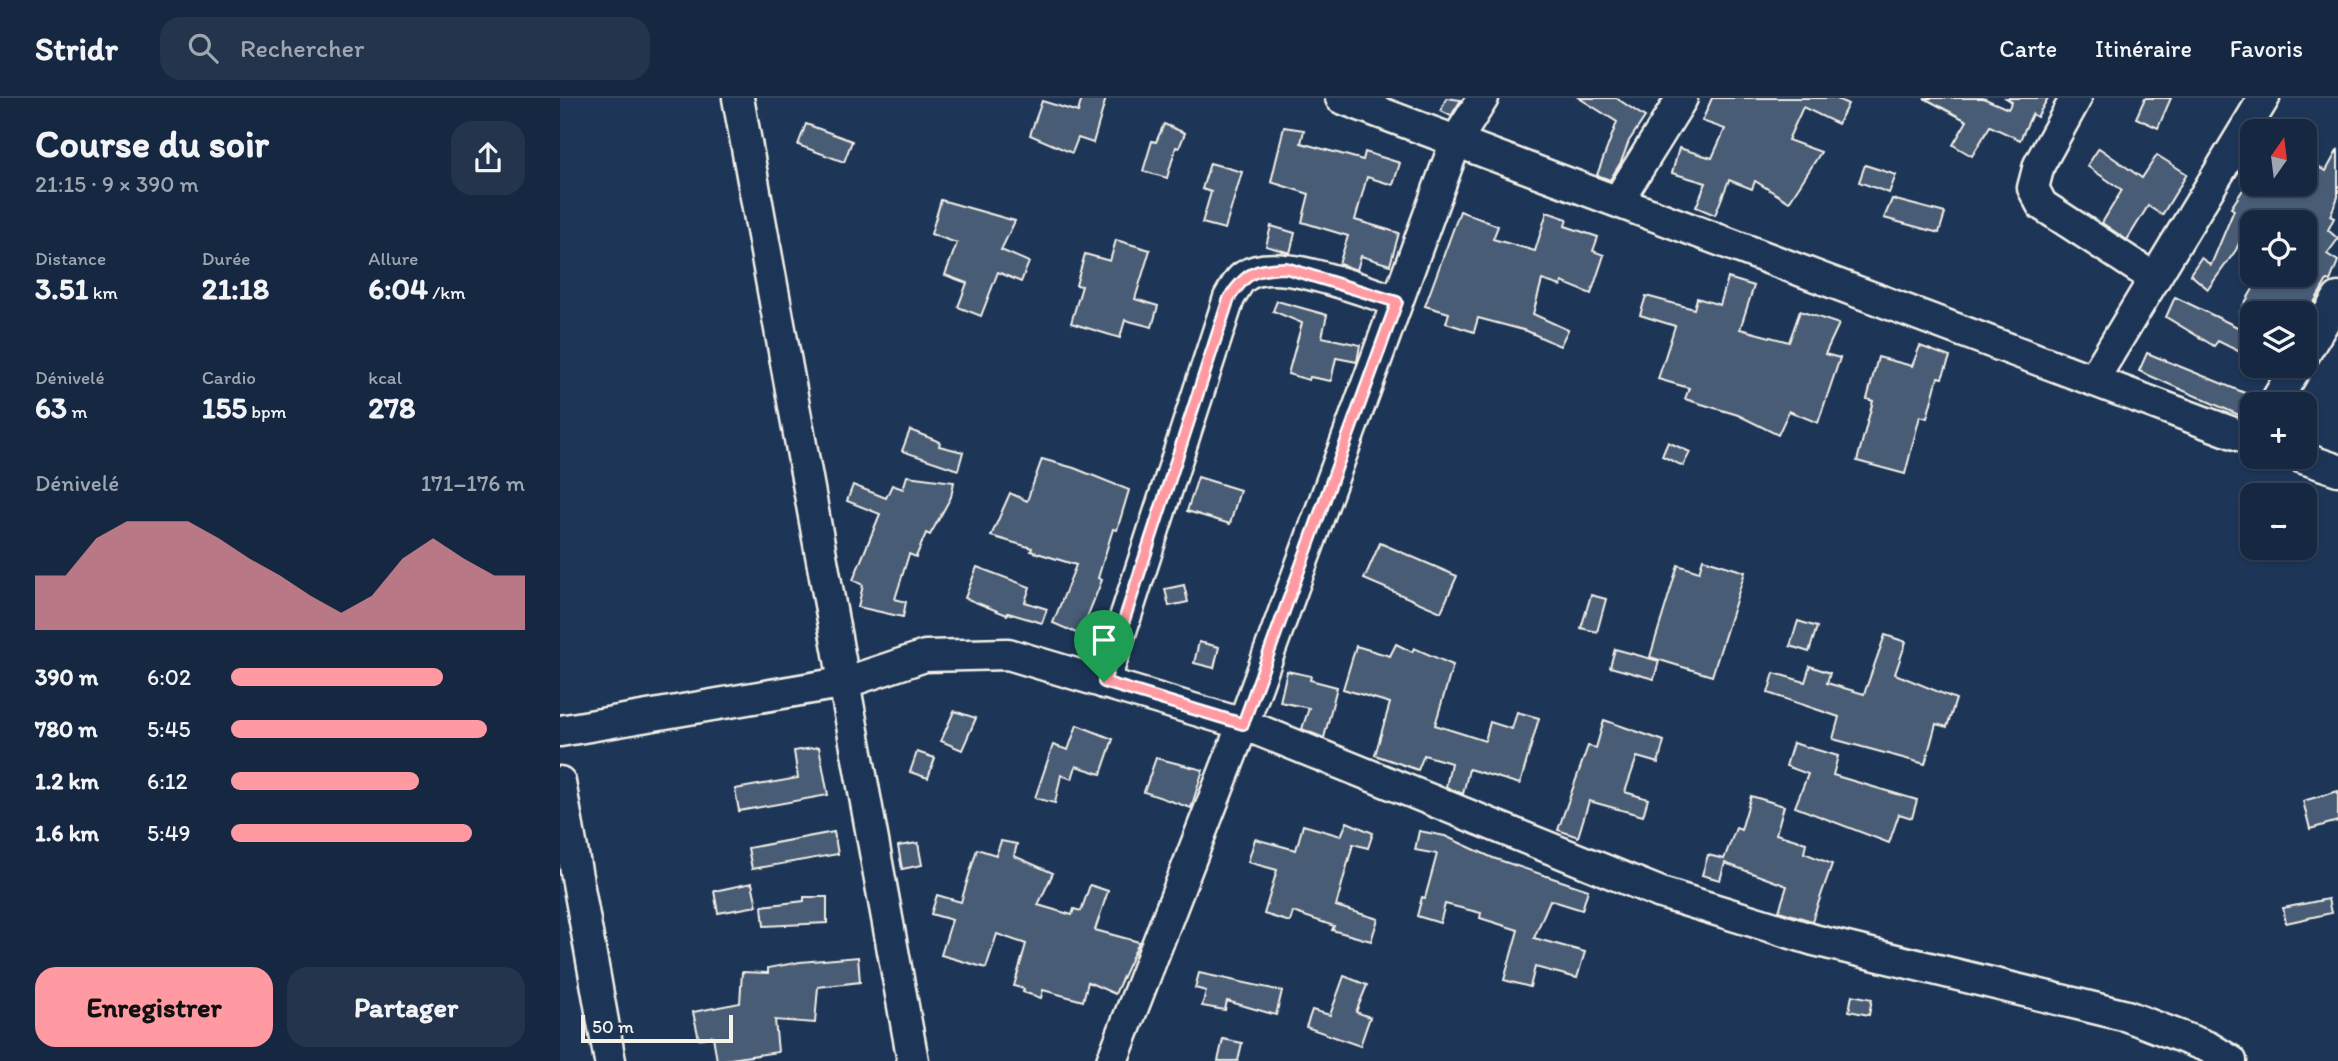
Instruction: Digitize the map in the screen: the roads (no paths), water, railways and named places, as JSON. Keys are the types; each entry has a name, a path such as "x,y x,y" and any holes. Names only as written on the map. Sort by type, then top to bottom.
{"street":[{"path":"738,98 914,1061"},
{"path":"1341,98 2240,435"},
{"path":"1112,1061 1243,724 1456,141 1483,98"},
{"path":"1618,201 1682,98"},
{"path":"2076,98 2039,165 2033,188 2042,205 2154,278"},
{"path":"2093,380 2264,98"},
{"path":"1104,682 1229,298 1244,276 1264,269 1286,268 1397,302"},
{"path":"2317,333 2338,298"},
{"path":"2317,463 2338,470"},
{"path":"560,731 846,682 925,656 1008,654 1243,724 1661,893 1814,940 2127,1016 2208,1047 2231,1061"},
{"path":"560,782 610,1061"}]}
